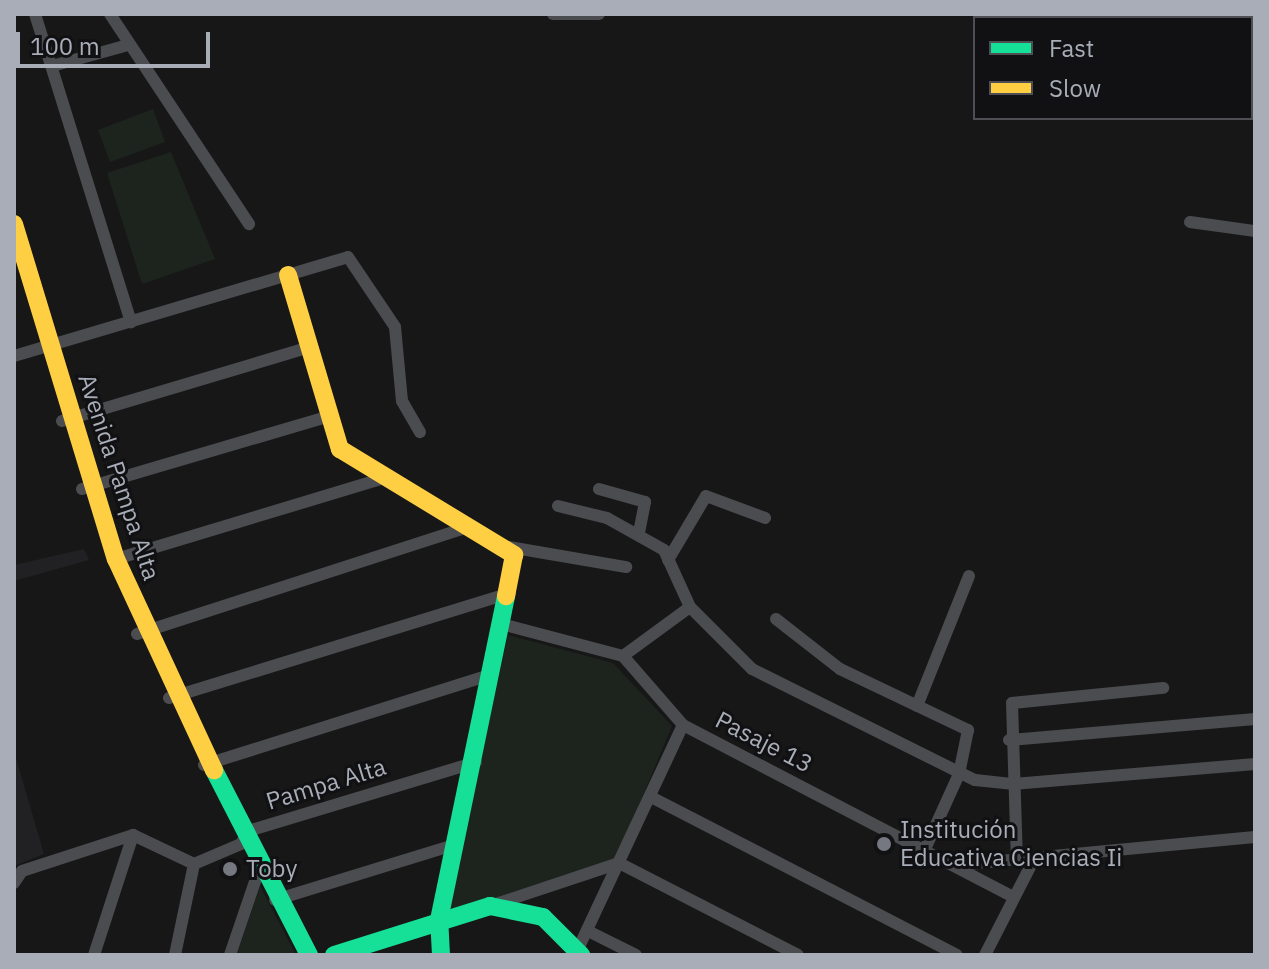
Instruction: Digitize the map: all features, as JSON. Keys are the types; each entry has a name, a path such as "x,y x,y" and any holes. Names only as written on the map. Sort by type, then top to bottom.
{"street":[{"path":"35,14 131,322"},
{"path":"110,14 249,224"},
{"path":"553,14 599,14"},
{"path":"52,66 128,45"},
{"path":"1190,222 1255,231"},
{"name":"Avenida Pampa Alta","path":"14,224 45,346 87,487 143,632 275,900 306,954"},
{"path":"14,356 288,275 340,256 356,263 395,327 402,401 420,432"},
{"name":"Avenida Pampa Alta","path":"14,261 45,346"},
{"path":"288,275 327,417 340,449 385,478 509,547 626,567"},
{"path":"67,420 307,348"},
{"path":"87,487 327,417"},
{"path":"116,559 385,478"},
{"name":"Avenida Pampa Alta","path":"87,487 143,632"},
{"path":"599,489 645,502 639,532"},
{"path":"668,560 706,496 723,496 765,518"},
{"path":"558,506 639,532 668,560 690,607 752,669 959,774 1012,784 1255,764"},
{"path":"143,632 474,525"},
{"path":"441,955 439,920 505,625 510,593 509,547"},
{"path":"917,706 969,576"},
{"path":"174,696 510,593"},
{"path":"505,625 623,656 690,607"},
{"path":"776,619 840,669 968,730 959,774 925,849"},
{"name":"Pasaje 13","path":"623,656 683,725 1014,897"},
{"path":"208,764 495,673"},
{"path":"1017,862 1009,740 1012,703 1163,688"},
{"path":"1009,740 1255,719"},
{"path":"490,906 543,917 580,952 592,933 619,863 683,725"},
{"name":"Pampa Alta","path":"194,864 244,838 476,762"},
{"path":"651,797 957,955"},
{"path":"94,955 133,835"},
{"path":"14,883 22,871 133,835 194,864 175,955"},
{"path":"955,866 1033,861 1255,837"},
{"path":"275,900 457,844"},
{"path":"985,955 1033,861"},
{"path":"334,955 619,863 798,955"},
{"path":"230,955 260,867"},
{"path":"592,933 636,955"}],"shaded area":[{"path":"153,109 165,142 110,162 98,130"},
{"path":"171,152 215,259 142,284 107,173"},
{"path":"84,549 89,560 14,581 14,565"},
{"path":"508,635 613,663 672,726 615,863 453,912 448,908"},
{"path":"14,751 44,854 14,866"},
{"path":"260,886 296,955 237,955"}],"traffic: fast":[{"path":"441,955 439,920 506,596"},
{"path":"214,770 309,955"},
{"path":"334,955 490,906 543,917 581,955"}],"traffic: slow":[{"path":"14,224 116,559 214,770"},
{"path":"288,275 340,449 514,555 506,596"}],"place":[{"name":"Institución Educativa Ciencias Ii","path":"884,844"},
{"name":"Toby","path":"230,869"}]}
